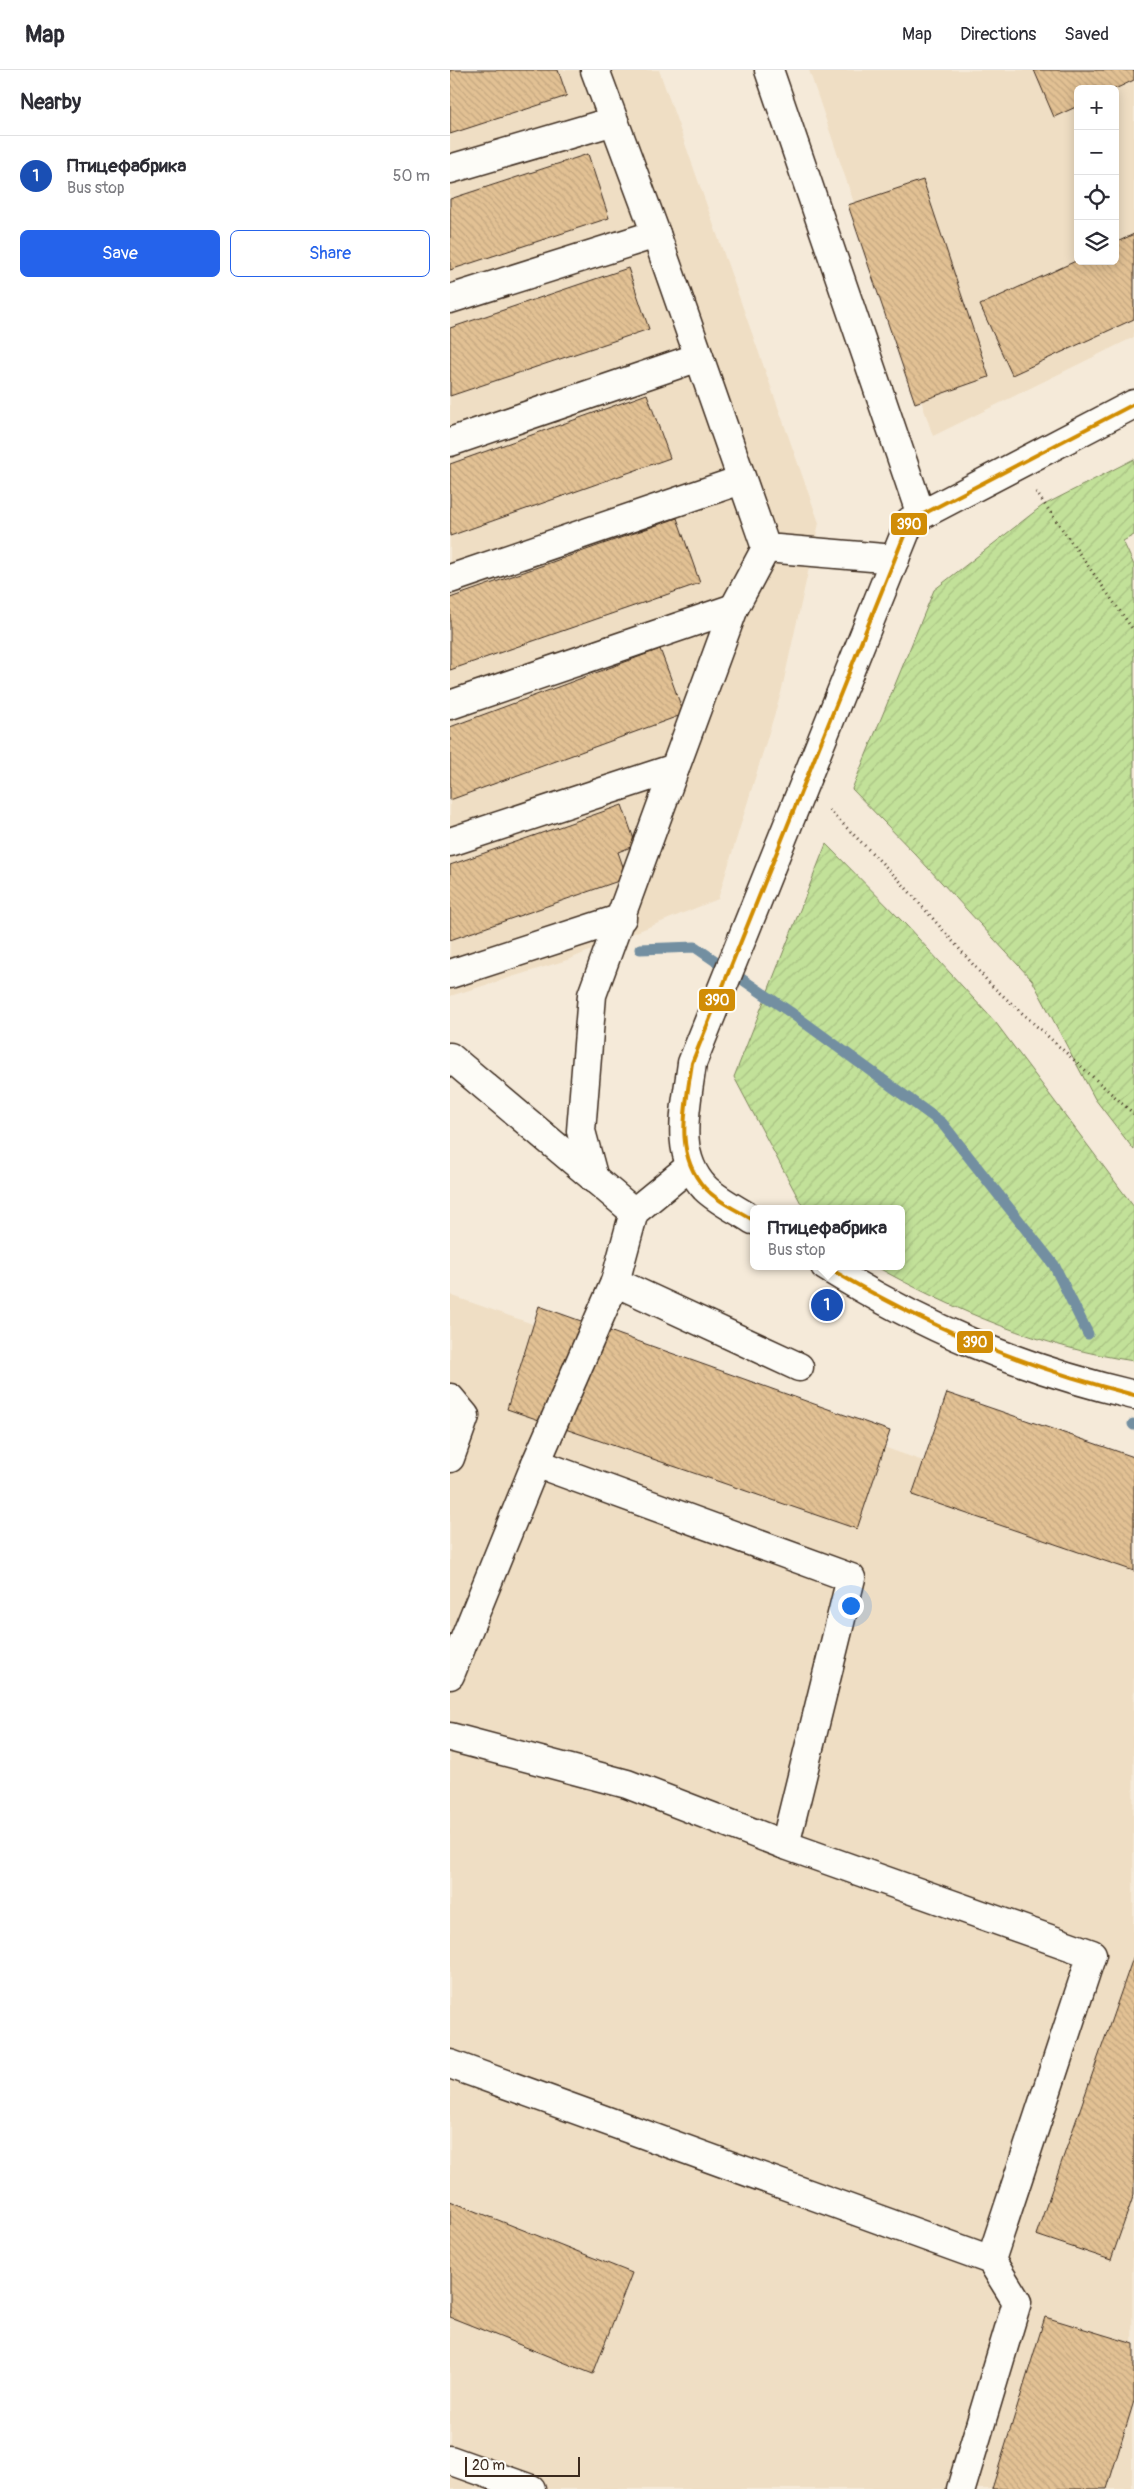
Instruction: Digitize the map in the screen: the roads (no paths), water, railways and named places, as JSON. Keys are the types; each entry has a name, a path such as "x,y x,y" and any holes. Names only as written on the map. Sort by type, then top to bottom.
{"street":[{"path":"594,1179 581,1131 592,995 622,918 734,608 766,548 656,234 595,70"},
{"path":"770,70 916,518"},
{"path":"450,169 614,121"},
{"path":"450,299 656,234"},
{"path":"450,442 699,357"},
{"path":"750,1218 706,1188 689,1167 683,1138 692,1062 895,559 916,518 1134,404"},
{"path":"450,579 741,480"},
{"path":"766,548 895,559"},
{"path":"450,706 734,608"},
{"path":"450,842 675,768"},
{"path":"450,974 622,918"},
{"path":"450,1057 634,1212"},
{"path":"450,1675 536,1463 615,1282 634,1212 689,1167"},
{"path":"832,1270 920,1321 996,1354 1080,1382 1134,1395"},
{"path":"615,1282 799,1367"},
{"path":"450,1398 465,1416 450,1458"},
{"path":"536,1463 851,1578 785,1845"},
{"path":"450,1737 627,1784 785,1845 1092,1954 991,2260"},
{"path":"450,2064 991,2260 1017,2302 961,2489"},
{"path":"450,2460 531,2489"}],"waterway":[{"path":"640,949 695,947 790,1012 942,1123 1054,1265 1088,1334"}],"place":[{"name":"Птицефабрика","path":"827,1305"}]}
